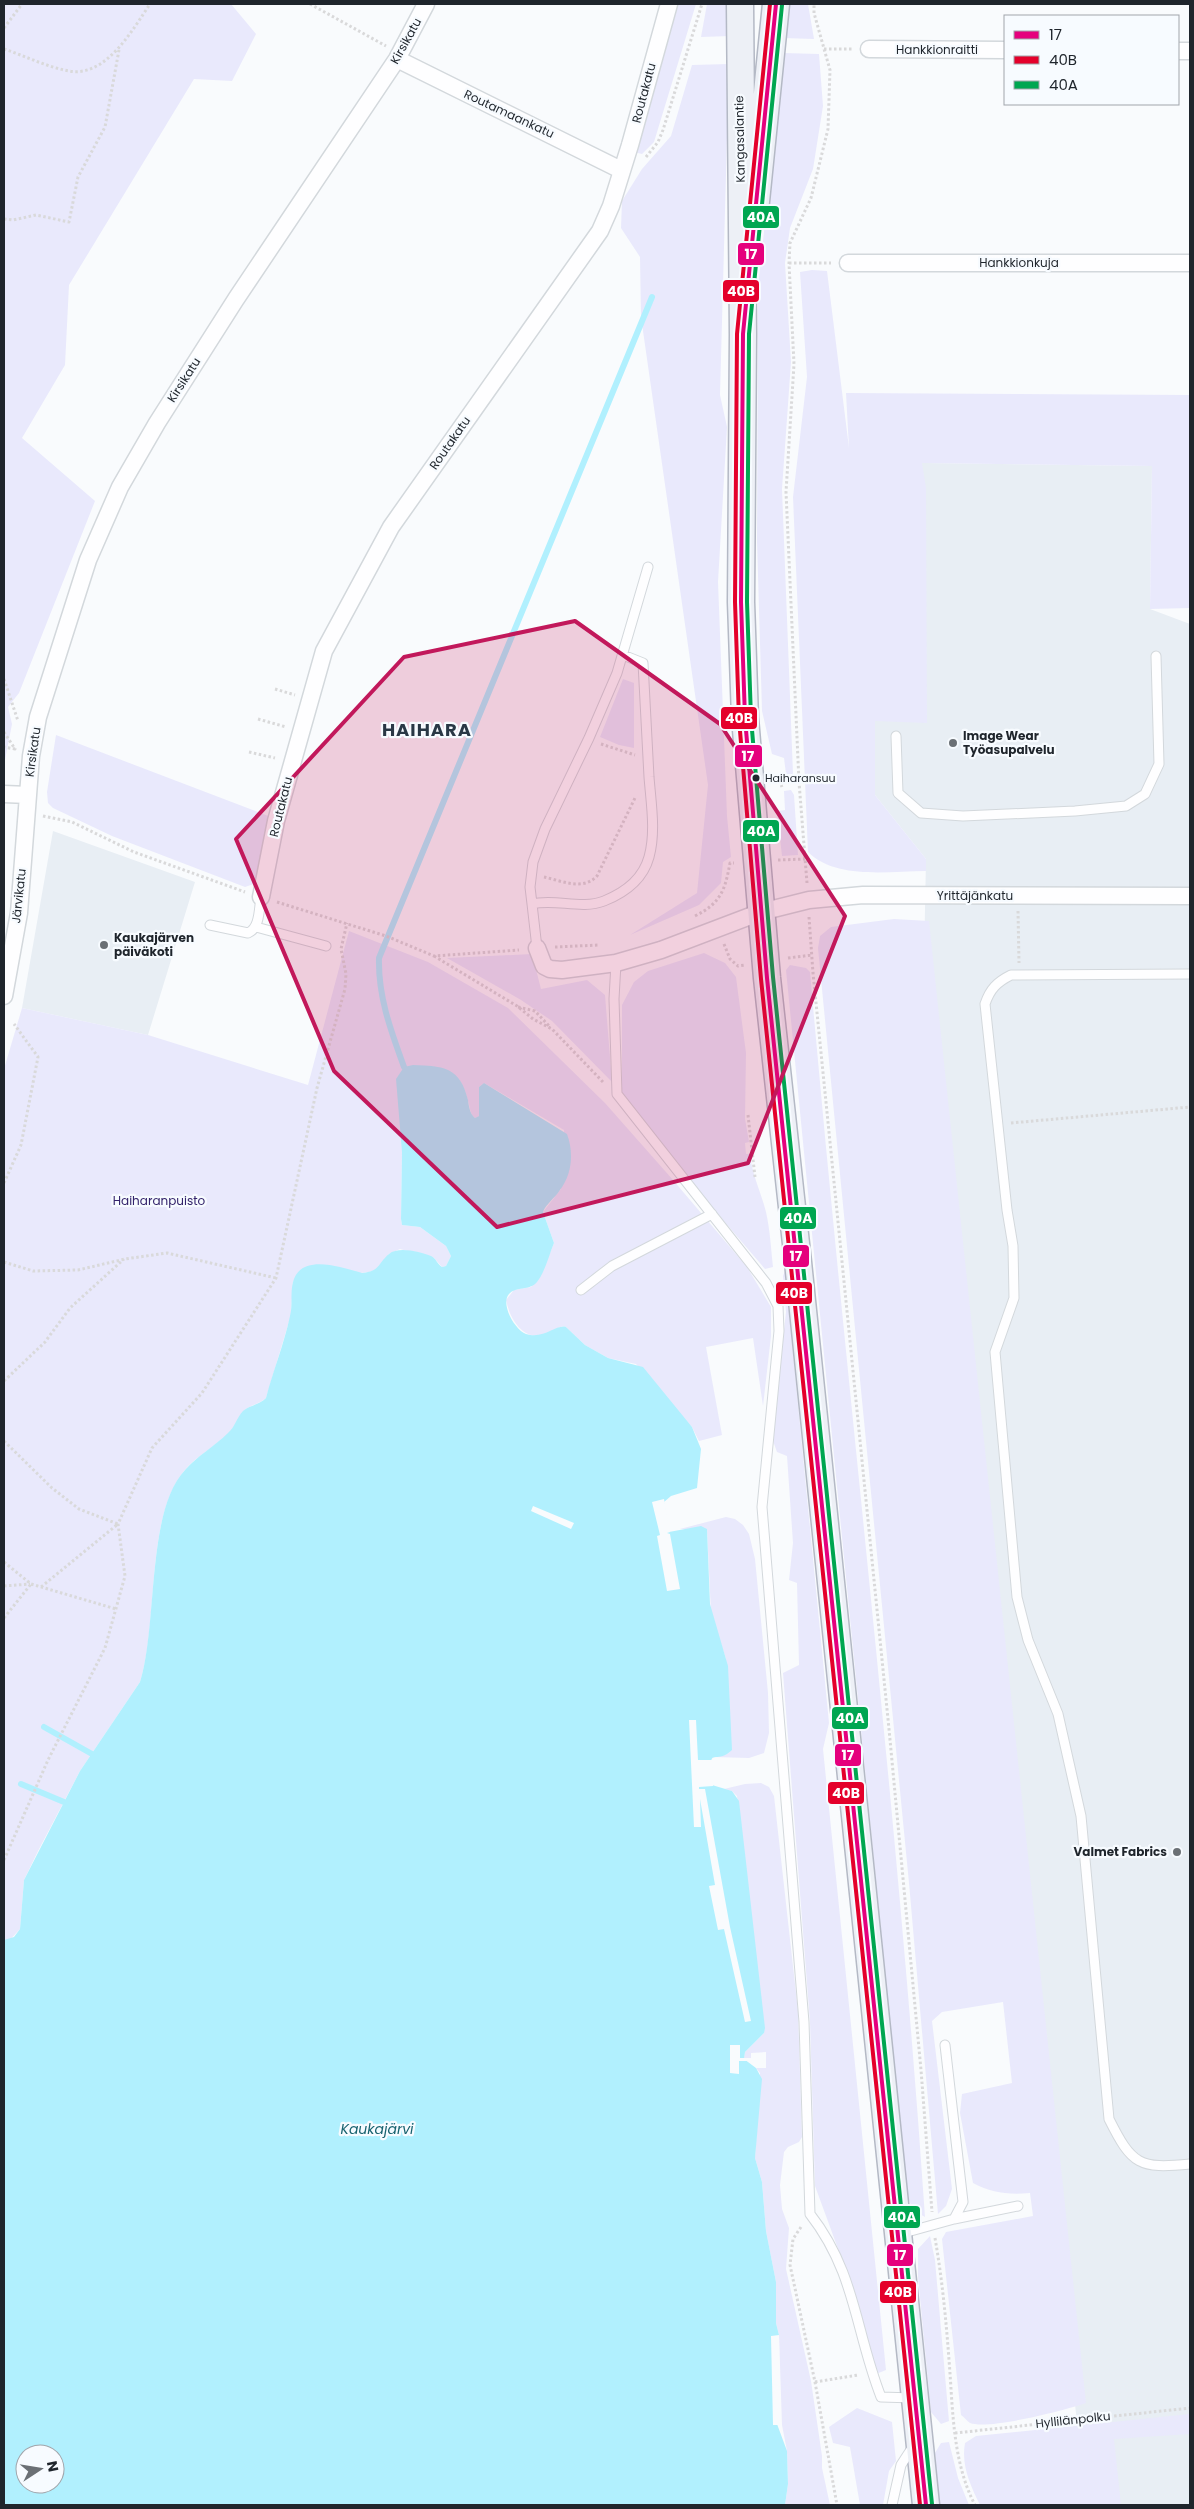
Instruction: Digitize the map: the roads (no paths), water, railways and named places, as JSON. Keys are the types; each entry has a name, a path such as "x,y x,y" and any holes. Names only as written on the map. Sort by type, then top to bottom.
{"main road":[{"name":"Kangasalantie","path":"740,4 743,334 742,666 756,862 926,2505"},
{"name":"Kangasalantie","path":"743,334 776,4"}],"street":[{"name":"Kirsikatu","path":"28,795 31,756 38,717 88,560 120,487 157,422 236,299 398,59 426,4"},
{"name":"Routakatu","path":"261,897 276,821 324,651 391,527 600,231 611,206 669,4"},
{"name":"Hankkionraitti","path":"869,49 1004,50"},
{"name":"Routamaankatu","path":"398,59 621,170"},
{"name":"Hankkionkuja","path":"848,263 1190,263"},
{"path":"4,794 28,795"},
{"name":"Järvikatu","path":"4,996 19,913 28,795"},
{"name":"Yrittäjänkatu","path":"761,912 809,900 864,895 1190,896"},
{"path":"537,948 544,966 555,970 616,963 661,950 761,912"}],"lane":[{"path":"537,948 532,904 533,862 544,829 589,738 617,674 648,567"},
{"path":"532,904 542,901 571,905 602,902 624,892 640,876 649,858 652,824 643,663 622,655"},
{"path":"896,736 898,793 921,812 963,816 1075,811 1126,806 1145,794 1159,764 1156,656"},
{"path":"210,924 248,933 256,926 261,897"},
{"path":"256,926 326,946"},
{"path":"616,963 614,999 617,1094 766,1283 778,1306 779,1331 762,1507 804,2022 810,2214 826,2235 843,2268 862,2330 872,2372 882,2397 914,2398"},
{"path":"1190,974 1011,975 999,981 989,992 985,1004 1013,1246 1014,1298 995,1352 1017,1597 1028,1640 1058,1714 1081,1816 1109,2119 1121,2143 1135,2160 1162,2167 1190,2164"},
{"path":"581,1290 612,1266 712,1214"},
{"path":"945,2045 963,2202 954,2219"},
{"path":"898,2234 954,2219 1018,2206"},
{"path":"892,2505 901,2465 920,2437"}],"water":[{"name":"Kaukajärvi","path":"413,1065 434,1066 449,1070 465,1089 470,1110 475,1118 479,1116 479,1087 484,1083 567,1134 571,1149 571,1163 567,1177 558,1193 543,1212 554,1243 545,1268 537,1282 531,1287 515,1290 509,1294 506,1304 510,1316 517,1327 526,1334 544,1334 566,1327 585,1345 608,1358 643,1367 692,1427 701,1449 697,1488 671,1496 664,1502 669,1532 701,1526 707,1529 710,1604 728,1666 732,1750 726,1755 712,1759 711,1772 712,1785 732,1791 739,1801 765,2028 764,2033 745,2052 744,2059 756,2068 762,2079 755,2158 762,2182 766,2231 776,2282 776,2323 779,2335 777,2424 787,2451 788,2484 785,2505 4,2505 4,1940 14,1937 20,1929 24,1880 80,1771 140,1682 146,1658 158,1540 164,1512 173,1489 185,1470 230,1431 243,1411 266,1398 288,1326 291,1312 292,1286 297,1273 304,1267 323,1264 362,1273 373,1271 389,1254 398,1250 431,1256 442,1267 446,1266 451,1256 446,1246 420,1227 402,1225 402,1152 396,1079 404,1067"}],"waterway":[{"path":"404,1067 383,1000 379,958 652,297"},
{"path":"44,1727 92,1754"},
{"path":"21,1784 64,1802"}],"place":[{"name":"Image Wear Työasupalvelu","path":"953,743"},
{"name":"Haiharansuu","path":"756,778"},
{"name":"Kaukajärven päiväkoti","path":"104,945"},
{"name":"Valmet Fabrics","path":"1177,1852"}],"district":[{"name":"HAIHARA","path":"427,730"}],"park label":[{"name":"Haiharanpuisto","path":"159,1201"}]}
